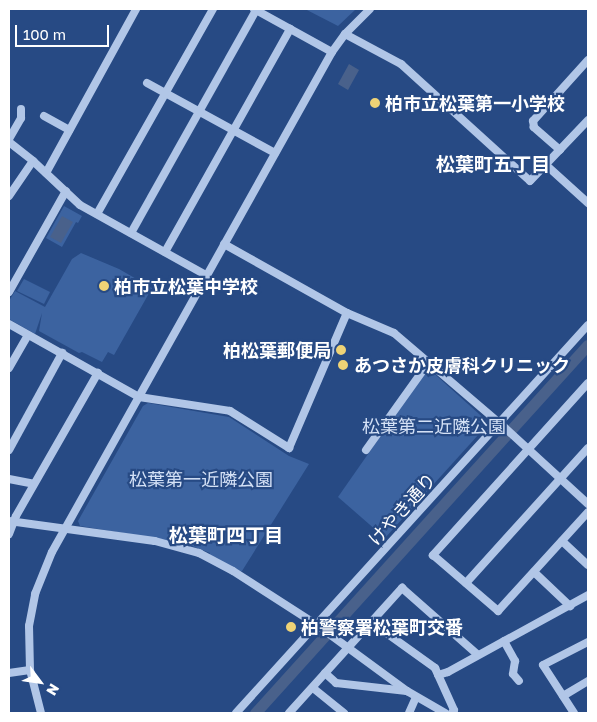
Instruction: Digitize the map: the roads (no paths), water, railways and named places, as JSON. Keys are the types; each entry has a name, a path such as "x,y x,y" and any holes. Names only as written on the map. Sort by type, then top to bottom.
{"street":[{"path":"97,214 213,9"},
{"path":"131,233 255,9 332,52"},
{"path":"41,713 30,670 30,626 35,594 52,552 332,52 345,34 370,9"},
{"path":"46,173 134,10"},
{"path":"165,252 290,29"},
{"path":"345,34 401,64 530,182 588,120"},
{"path":"560,150 534,127 533,121 588,60"},
{"path":"147,83 275,153"},
{"path":"21,109 21,118 9,140 80,204 206,275"},
{"path":"44,116 69,130"},
{"path":"9,196 33,161"},
{"path":"546,165 588,203"},
{"path":"582,197 588,190"},
{"path":"9,292 66,191"},
{"path":"224,244 347,313 394,333 500,423 588,504"},
{"path":"9,324 139,396 230,411 289,448 347,313"},
{"name":"けやき通り","path":"236,713 320,627 588,325"},
{"path":"9,368 28,335"},
{"path":"9,450 62,354"},
{"path":"366,450 429,362"},
{"path":"9,534 11,521 98,373"},
{"path":"588,383 433,555 498,611 588,512"},
{"path":"466,584 588,448"},
{"path":"9,479 34,484"},
{"path":"11,521 155,541 199,553 232,571 320,627 407,691 445,713"},
{"path":"562,541 588,565"},
{"path":"534,572 570,606"},
{"path":"289,713 402,588 478,656"},
{"path":"438,675 478,656 588,595"},
{"path":"371,622 435,668 454,710 452,713"},
{"path":"504,641 515,661 513,674 519,681"},
{"path":"574,713 543,665 588,642"},
{"path":"9,673 30,670"},
{"path":"325,673 336,683 407,691"},
{"path":"562,696 588,681"},
{"path":"313,688 344,713"},
{"path":"409,713 416,697"}],"waterway":[{"path":"255,713 588,345"}],"place":[{"name":"柏市立松葉第一小学校","path":"375,103"},
{"name":"柏市立松葉中学校","path":"104,286"},
{"name":"柏松葉郵便局","path":"341,350"},
{"name":"あつさか皮膚科クリニック","path":"343,365"},
{"name":"柏警察署松葉町交番","path":"291,627"}],"district":[{"name":"松葉町五丁目","path":"493,164"},
{"name":"松葉町四丁目","path":"226,535"}],"park label":[{"name":"松葉第二近隣公園","path":"434,426"},
{"name":"松葉第一近隣公園","path":"201,479"}]}
